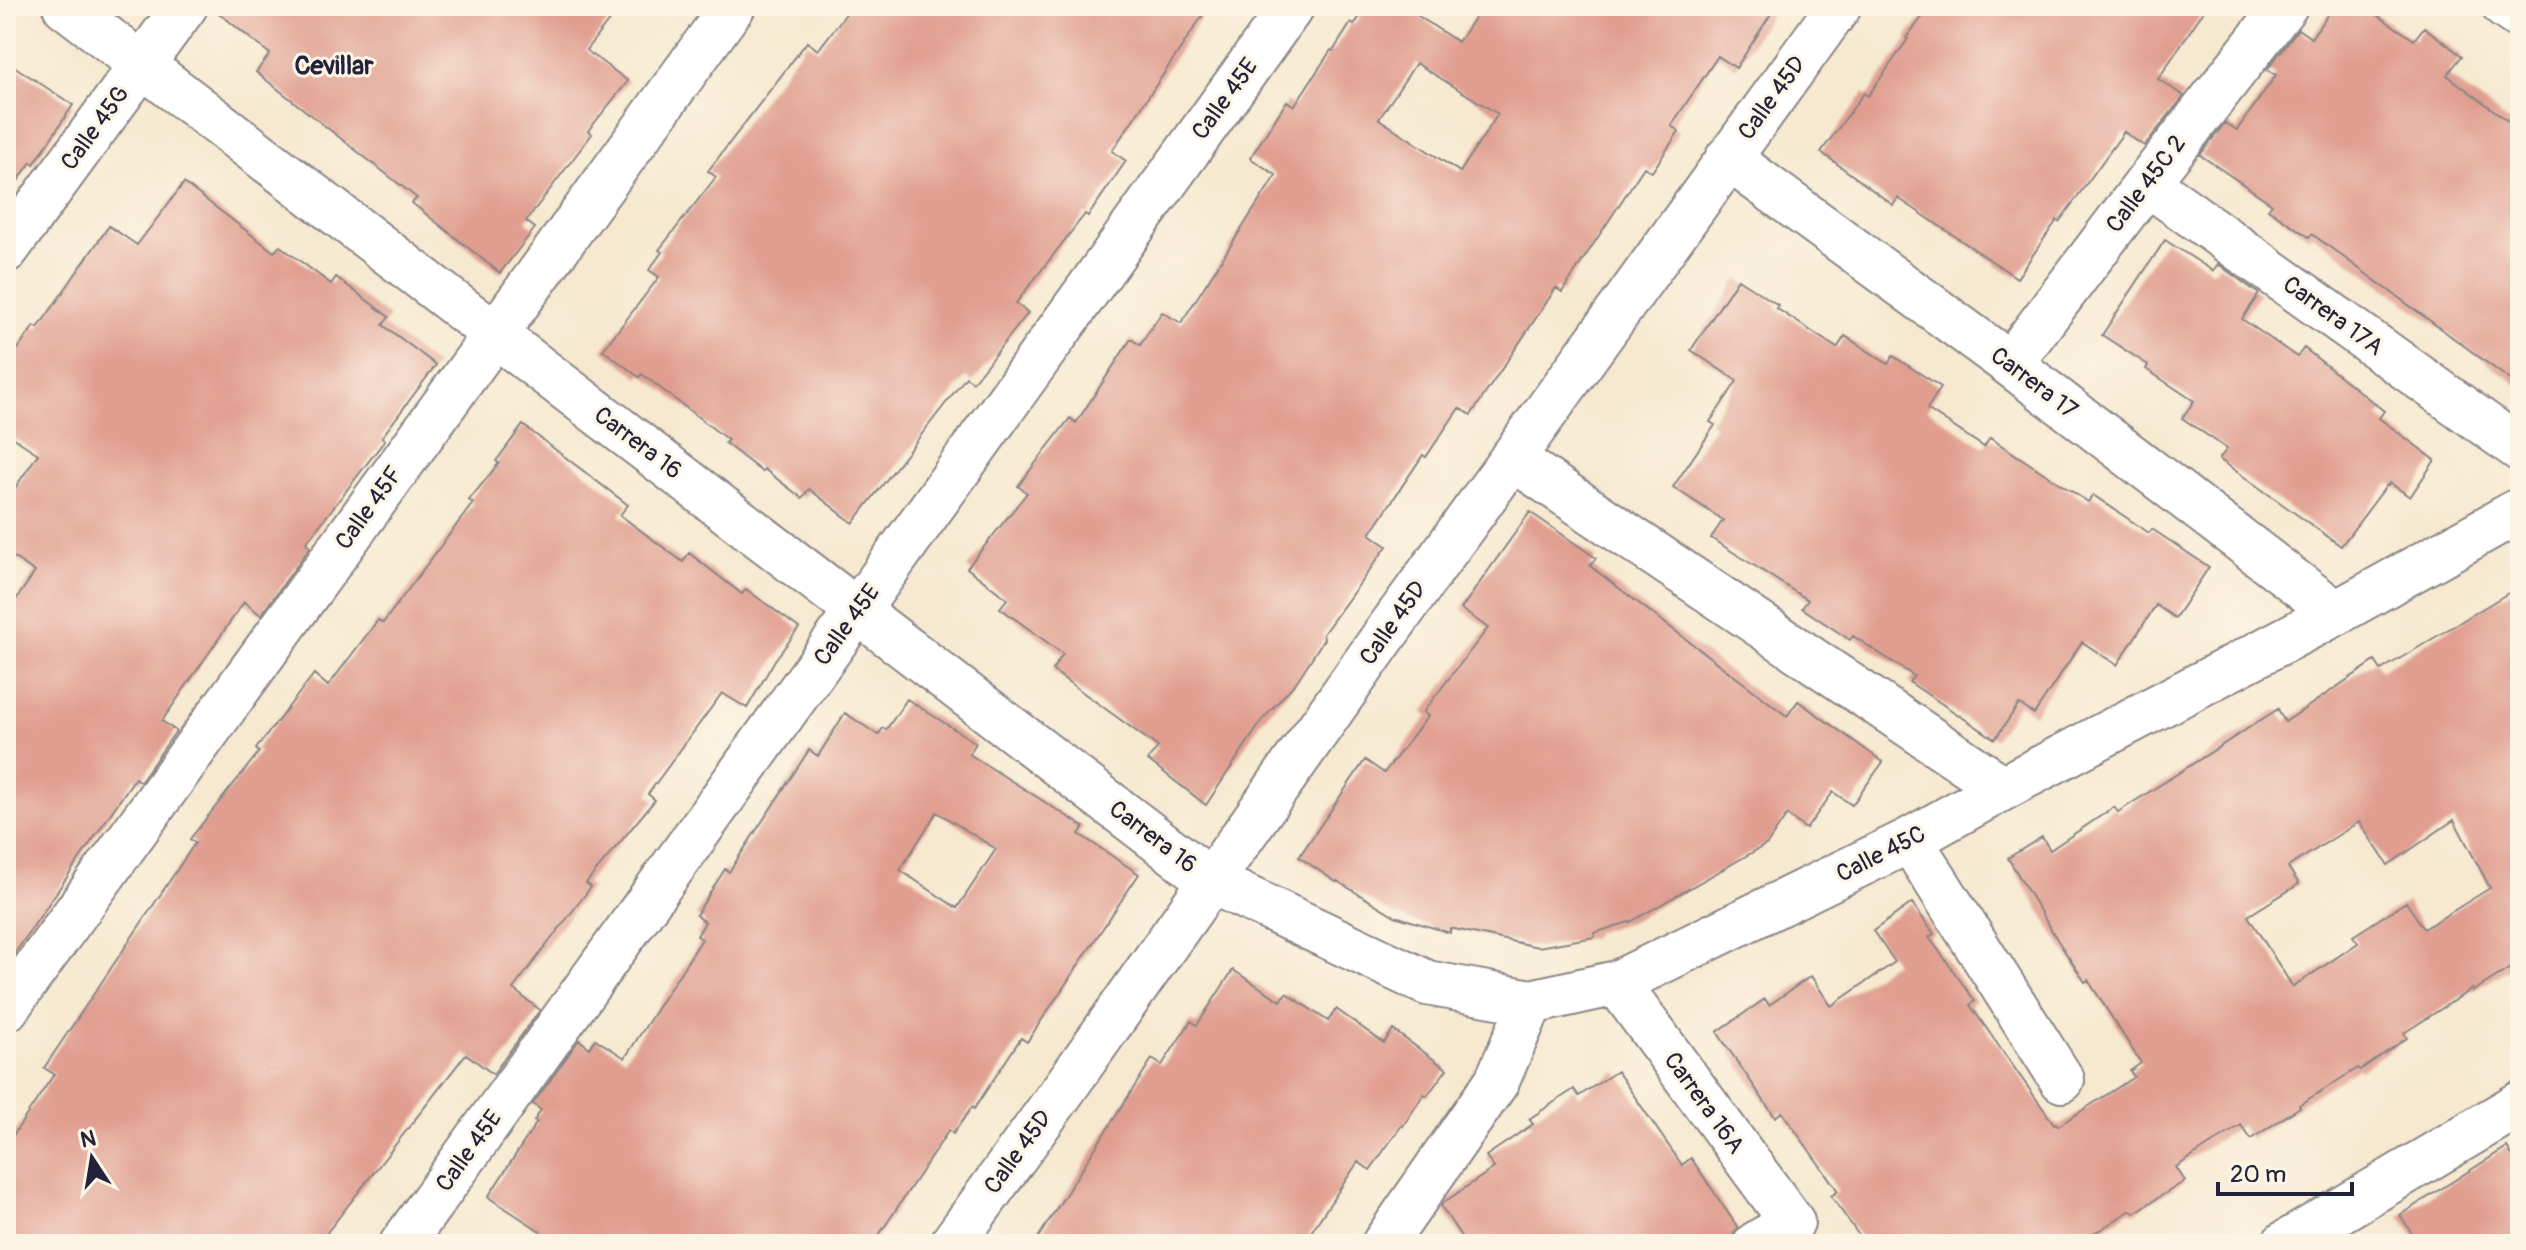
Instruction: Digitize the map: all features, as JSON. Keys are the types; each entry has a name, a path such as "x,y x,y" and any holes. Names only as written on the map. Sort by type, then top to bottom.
{"street":[{"name":"Carrera 16","path":"65,6 1211,881"},
{"name":"Calle 45G","path":"6,250 185,6"},
{"name":"Calle 45F","path":"6,1009 733,6"},
{"name":"Calle 45E","path":"402,1244 1292,6"},
{"name":"Calle 45D","path":"952,1244 1512,458 1839,6"},
{"name":"Calle 45C 2","path":"2010,364 2285,6"},
{"path":"2504,6 2520,17"},
{"name":"Carrera 17","path":"1728,158 2010,364 2336,613"},
{"name":"Carrera 17A","path":"2147,183 2520,449"},
{"path":"1512,458 2003,788"},
{"name":"Calle 45C","path":"1211,881 1427,983 1531,1002 1617,983 1910,840 2336,613 2520,510"},
{"path":"1910,840 2062,1080"},
{"name":"Carrera 16A","path":"1617,983 1774,1233"},
{"path":"1397,1238 1497,1081 1531,1002"},
{"path":"2284,1244 2520,1104"}],"building":[{"path":"210,6 620,6 586,50 628,81 588,131 592,134 526,221 535,228 500,273 412,203 417,198 256,72 270,54"},
{"path":"852,6 1209,6 1112,151 1126,161 1088,216 1085,214 1016,303 1028,313 973,382 966,377 853,523 809,489 802,498 764,469 762,472 725,443 728,440 642,374 639,377 603,350 659,277 649,270 662,252 659,250 716,177 708,171 807,42 818,50"},
{"path":"1367,6 1403,6 1458,42 1482,6 1776,6 1736,68 1718,56 1671,126 1679,131 1652,172 1644,167 1562,292 1556,288 1471,415 1459,408 1426,457 1423,455 1370,534 1387,546 1323,634 1324,639 1297,681 1263,719 1206,805 1148,760 1158,747 1052,670 1063,654 1000,608 1007,599 967,568 1027,493 1018,486 1070,418 1076,423 1131,339 1140,345 1162,312 1181,323 1276,175 1250,158 1287,101 1294,106 1351,23 1354,25","holes":["1416,63 1498,114 1460,172 1379,119"]},
{"path":"1931,6 2207,6 2158,79 2184,96 2144,146 2124,132 2017,278 1898,198 1893,205 1821,152 1864,93 1868,96"},
{"path":"2334,6 2364,6 2414,40 2424,27 2462,56 2447,75 2520,130 2520,387 2312,234 2309,237 2268,209 2272,204 2200,155 2225,123 2237,130 2276,75 2267,70 2298,29 2311,38"},
{"path":"6,61 73,105 34,164 31,162 6,198"},
{"path":"184,183 274,252 280,246 331,284 336,277 389,317 383,325 436,365 382,437 385,440 306,543 310,547 261,615 244,602 162,721 176,731 140,782 135,778 6,966 6,614 35,572 6,552 6,501 38,454 6,433 6,366 34,326 38,328 109,226 137,245"},
{"path":"2165,240 2213,271 2218,264 2259,294 2242,319 2297,357 2304,348 2384,411 2379,418 2435,460 2410,497 2390,483 2387,485 2341,546 2219,459 2227,449 2182,418 2194,401 2146,369 2148,365 2102,335"},
{"path":"1738,279 1837,348 1845,336 1888,364 1893,356 1941,387 1927,409 1984,447 1990,438 2088,502 2093,495 2149,533 2152,529 2209,567 2175,618 2156,605 2117,665 2082,642 2034,714 2019,704 1995,739 1909,682 1914,676 1853,636 1850,640 1802,608 1808,600 1711,538 1723,520 1673,487 1715,425 1710,422 1737,381 1691,350"},
{"path":"523,425 628,505 620,515 683,562 689,553 742,594 746,589 799,628 775,660 747,708 722,693 648,794 655,800 586,883 591,887 513,989 540,1010 493,1074 466,1054 318,1244 6,1244 6,1146 54,1074 44,1068 195,843 190,839 259,752 256,749 314,674 328,686 378,620 383,623 473,503 469,500 499,463 496,461"},
{"path":"1530,512 1596,558 1590,566 1787,716 1798,701 1883,762 1852,805 1833,792 1806,829 1787,815 1767,844 1632,921 1594,933 1595,937 1538,947 1450,928 1450,933 1395,916 1299,857 1365,760 1384,773 1428,716 1423,712 1488,628 1461,609"},
{"path":"2520,586 2520,962 2404,1033 2407,1038 2360,1070 2358,1068 2299,1105 2251,1139 2241,1125 2176,1167 2185,1181 2134,1213 2131,1210 2078,1244 1865,1244 1831,1196 1838,1191 1782,1112 1775,1117 1717,1032 1765,999 1769,1005 1811,976 1831,1006 1895,962 1873,931 1912,903 1934,934 1929,937 1975,1001 1970,1005 2058,1126 2134,1077 2130,1071 2141,1063 2088,980 2085,982 2058,941 2008,858 2042,837 2050,850 2114,807 2118,812 2278,709 2285,722 2375,661 2381,670","holes":["2454,820 2490,888 2424,929 2406,902 2353,936 2358,943 2293,987 2248,916 2299,884 2288,867 2359,822 2388,865"]},
{"path":"907,699 976,743 969,754 1084,827 1079,834 1139,874 1027,1042 1021,1038 974,1109 972,1107 953,1134 949,1130 873,1244 560,1244 488,1197 537,1122 534,1121 541,1110 533,1104 579,1040 590,1048 595,1039 625,1058 702,939 697,936 705,922 696,915 725,869 729,872 809,750 818,756 845,713 878,735 883,728 886,730","holes":["937,812 996,849 957,908 900,870"]},
{"path":"1233,970 1281,1001 1286,993 1328,1021 1336,1009 1384,1043 1393,1030 1447,1069 1427,1096 1424,1094 1370,1170 1358,1162 1303,1244 1034,1244 1152,1059 1162,1065 1191,1021 1197,1025"},
{"path":"1617,1071 1682,1165 1691,1158 1738,1228 1731,1244 1466,1244 1441,1206 1443,1203 1494,1168 1486,1156 1533,1124 1529,1119 1574,1089 1579,1096"},
{"path":"2507,1147 2520,1168 2520,1244 2419,1244 2400,1215"}],"district":[{"name":"Cevillar","path":"334,66"}]}
